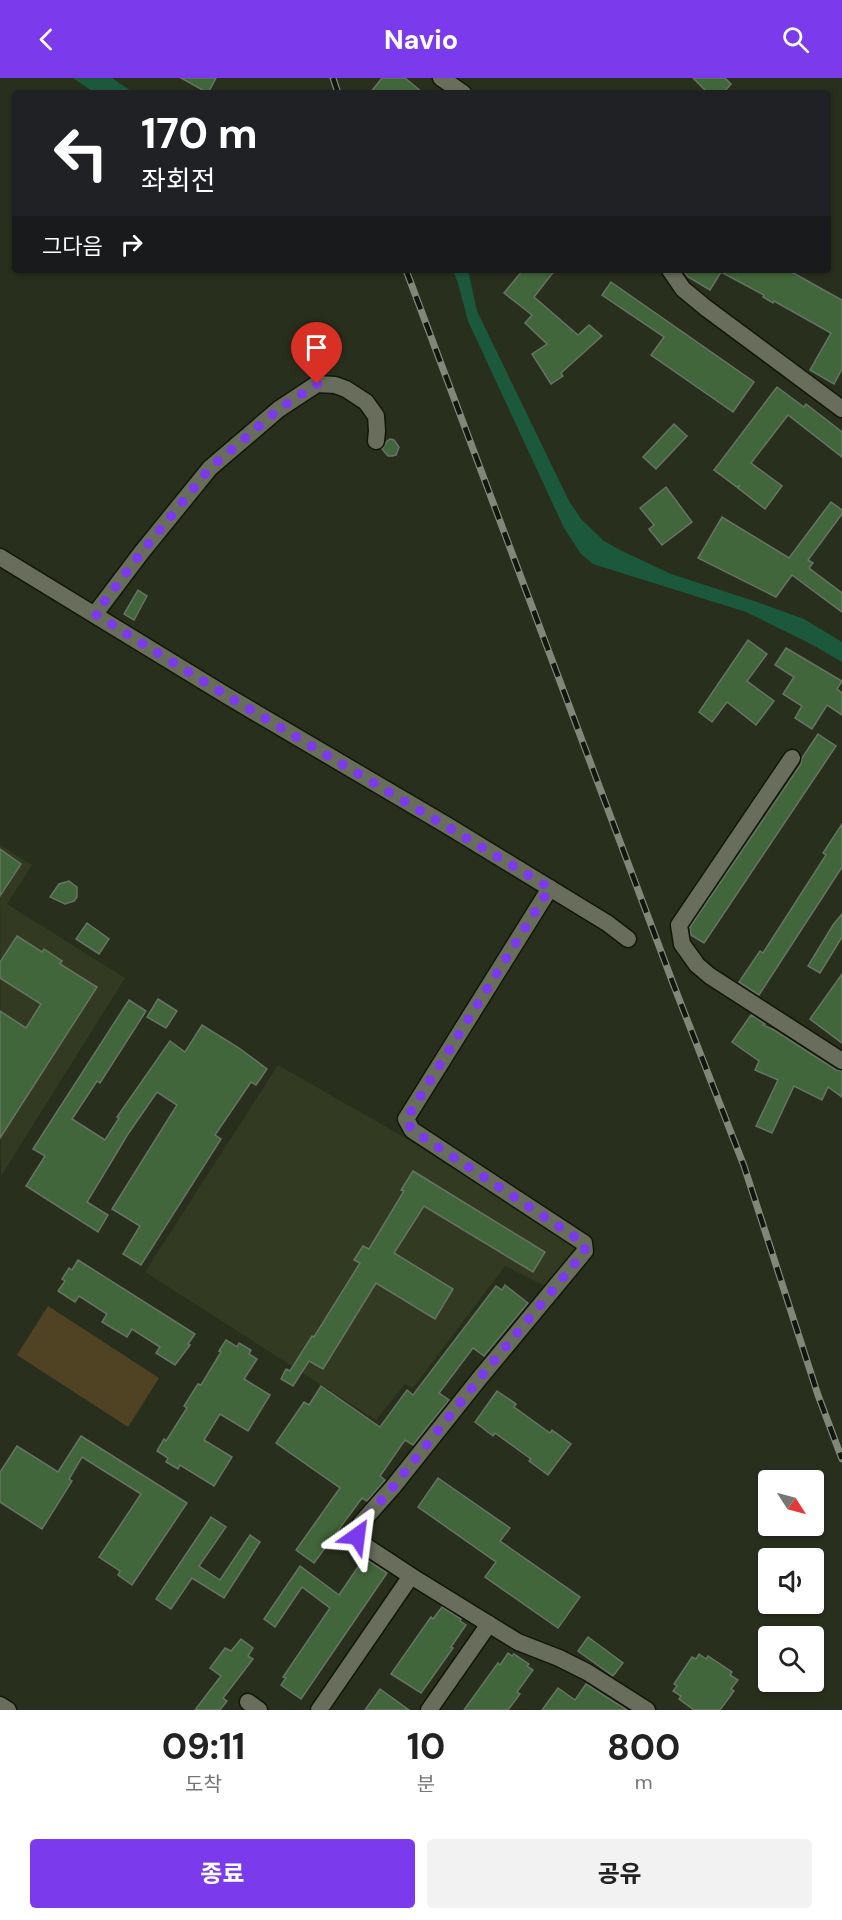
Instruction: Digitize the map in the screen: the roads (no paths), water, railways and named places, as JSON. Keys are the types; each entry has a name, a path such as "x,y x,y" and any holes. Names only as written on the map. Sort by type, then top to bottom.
{"street":[{"path":"441,78 459,90"},
{"path":"672,273 683,288 706,308 842,409"},
{"path":"95,614 210,468 279,409 317,384 335,385 366,402 376,416 375,441"},
{"path":"0,557 224,694 550,888 607,923 628,939"},
{"path":"792,758 679,925 682,944 704,971 842,1061"},
{"path":"550,888 406,1119 412,1130 584,1243 585,1251 362,1522 357,1536 367,1547 411,1576 518,1642 587,1671 647,1710"},
{"path":"319,1710 411,1576"},
{"path":"429,1710 489,1624"},
{"path":"0,1705 8,1710"}],"railway":[{"path":"333,78 337,90"},
{"path":"407,273 674,986 744,1166 818,1395 842,1459"}]}
